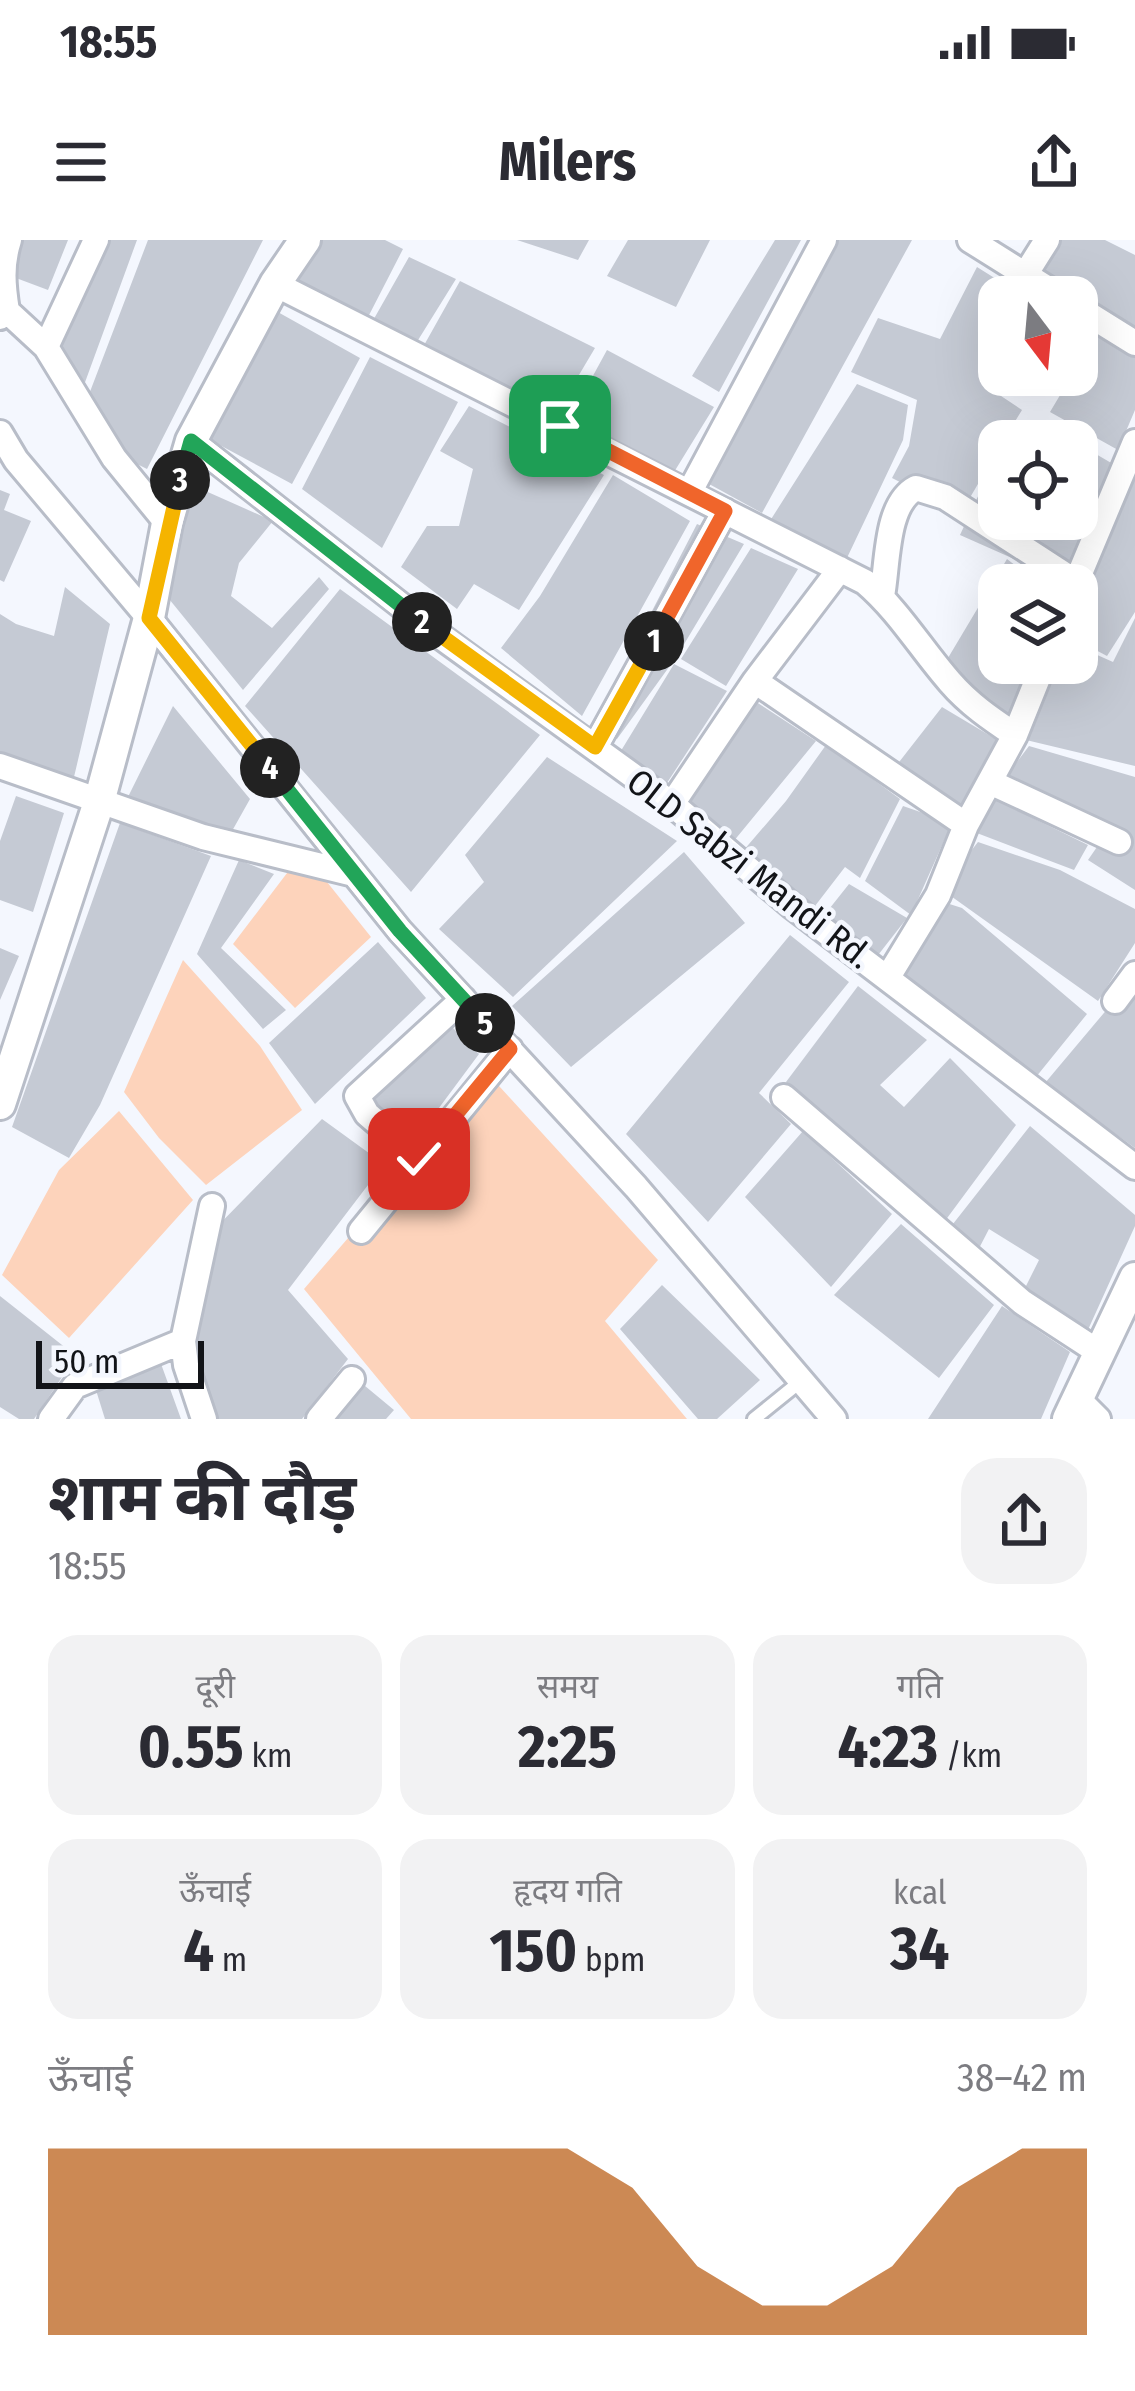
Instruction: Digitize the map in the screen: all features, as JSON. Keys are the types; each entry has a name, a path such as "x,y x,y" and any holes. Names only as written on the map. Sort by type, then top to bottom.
{"street":[{"path":"9,240 4,257 4,314 46,347 114,458 167,524"},
{"path":"46,347 96,240"},
{"path":"0,1104 99,802 191,441 275,284 304,240"},
{"path":"689,493 824,240"},
{"path":"970,240 1028,276"},
{"path":"1025,274 1047,240"},
{"path":"275,284 839,568 882,596 950,681 980,712 1015,736"},
{"path":"1098,320 1135,343"},
{"path":"0,433 16,460 354,874 636,1187 834,1419"},
{"name":"OLD Sabzi Mandi Rd.","path":"191,441 440,636 672,805 793,906 1135,1167"},
{"path":"1084,564 1135,442"},
{"path":"882,596 896,511 906,493 916,488 945,497 1047,564"},
{"path":"595,747 725,511"},
{"path":"672,805 839,568"},
{"path":"755,681 966,824"},
{"path":"888,977 938,895 966,824 1015,736 1036,684"},
{"path":"0,766 203,837 354,874"},
{"path":"990,782 1119,842"},
{"path":"1115,1001 1135,974"},
{"path":"419,1159 367,1114 357,1096 463,999"},
{"path":"361,1231 510,1049"},
{"path":"784,1097 1022,1302 1100,1353"},
{"path":"204,1419 183,1341 212,1206"},
{"path":"1081,1412 1100,1353 1135,1277"},
{"path":"51,1419 75,1387 183,1341"},
{"path":"319,1419 352,1379"}],"lane":[{"path":"754,1419 801,1382"}],"shaded area":[{"path":"303,852 371,937 295,1008 233,944"},
{"path":"183,960 260,1046 302,1110 206,1185 159,1138 124,1092"},
{"path":"489,1075 658,1260 605,1321 687,1419 411,1419 304,1289"},
{"path":"119,1111 193,1200 69,1338 2,1275 59,1170"}],"building":[{"path":"8,240 68,240 48,290 0,272"},
{"path":"86,240 137,240 80,396 42,332"},
{"path":"148,240 263,240 147,469 103,447 83,410"},
{"path":"310,240 385,240 403,249 366,321 288,277"},
{"path":"517,240 589,240 578,260"},
{"path":"628,240 710,240 676,307 607,276"},
{"path":"775,240 801,240 719,392 692,376"},
{"path":"824,240 912,240 762,513 689,473"},
{"path":"1038,240 1105,240 1135,255 1135,329 1098,308 1098,276 1040,276 1022,266"},
{"path":"409,257 456,279 415,345 371,324"},
{"path":"977,267 991,276 978,276 978,396 1001,396 1022,410 1016,420 978,420 978,484 961,513 892,478 909,446 917,400 851,372 878,318 940,339"},
{"path":"460,281 595,348 554,417 418,356"},
{"path":"276,311 360,358 292,484 201,435"},
{"path":"1098,335 1135,357 1135,410 1118,450 1098,439 1098,420 1064,420 1050,412 1060,396 1098,396"},
{"path":"607,350 714,407 671,477 564,429"},
{"path":"370,357 458,402 382,548 302,489"},
{"path":"857,384 908,405 903,440 846,560 768,524"},
{"path":"469,406 604,475 519,610 474,584 457,609 401,567 427,526 459,526 473,469 440,451"},
{"path":"1098,455 1113,464 1098,500"},
{"path":"1135,457 1135,612 1107,656 1098,651 1098,564 1092,564"},
{"path":"613,475 690,521 582,716 501,648 540,596"},
{"path":"183,481 273,521 239,563 231,596 272,628 319,577 329,589 243,690 165,594"},
{"path":"0,490 10,494 4,510 31,521 4,582 0,580"},
{"path":"978,496 978,540 1081,540 1071,564 1026,564 960,535"},
{"path":"697,524 744,544 677,656 617,739 593,725"},
{"path":"751,548 798,569 726,686 681,659"},
{"path":"65,587 110,624 70,794 0,766 0,614 54,636"},
{"path":"340,589 540,735 411,892 245,706"},
{"path":"978,608 978,684 1023,684 1004,732 951,696 962,674 945,663"},
{"path":"1135,618 1135,766 1026,740 1045,684 1098,684 1098,655 1113,662"},
{"path":"674,664 727,691 663,789 619,754"},
{"path":"750,698 816,741 733,842 681,802"},
{"path":"173,706 250,799 227,840 126,801"},
{"path":"942,707 999,741 962,808 896,766"},
{"path":"826,745 900,799 860,878 845,867 815,906 743,851"},
{"path":"1029,746 1135,777 1135,890 1088,860 1099,844 996,790"},
{"path":"547,757 677,841 513,997 439,929 484,882 465,855"},
{"path":"986,795 1088,845 1074,870 969,830"},
{"path":"16,796 64,813 33,912 0,900 0,841"},
{"path":"903,806 952,823 911,915 865,881"},
{"path":"120,823 211,856 100,1105 69,1158 12,1127"},
{"path":"978,842 1060,870 1135,909 1135,943 1098,1001 941,889"},
{"path":"684,852 745,923 571,1067 512,1006"},
{"path":"239,860 274,874 221,948 286,1010 263,1029 197,954"},
{"path":"849,884 907,918 875,959 822,918"},
{"path":"937,900 962,908 1087,1014 1036,1077 892,966"},
{"path":"790,935 849,982 759,1093 791,1124 708,1222 626,1134"},
{"path":"378,942 426,998 315,1104 269,1043"},
{"path":"0,948 19,956 0,1000"},
{"path":"1135,976 1135,1148 1045,1083"},
{"path":"858,986 927,1040 880,1085 904,1107 950,1058 1016,1125 939,1229 825,1125 786,1082"},
{"path":"434,1009 479,1054 407,1151 355,1103"},
{"path":"322,1119 384,1164 288,1290 348,1359 302,1419 207,1419 191,1323 202,1242"},
{"path":"1030,1126 1135,1215 1135,1226 1087,1332 1021,1296 1039,1260 989,1229 974,1258 949,1229"},
{"path":"803,1131 892,1214 831,1287 745,1197"},
{"path":"901,1224 994,1305 939,1378 834,1295"},
{"path":"662,1285 760,1380 717,1419 698,1419 620,1329"},
{"path":"0,1296 76,1356 34,1419 19,1419 0,1407"},
{"path":"1002,1306 1070,1352 1041,1419 928,1419"},
{"path":"156,1350 181,1419 105,1419 90,1371"},
{"path":"353,1376 394,1410 386,1419 319,1419"}],"route":[{"path":"419,1159 510,1049 400,931 149,618 167,524 191,441 440,636 595,747 725,511 560,426"}]}
